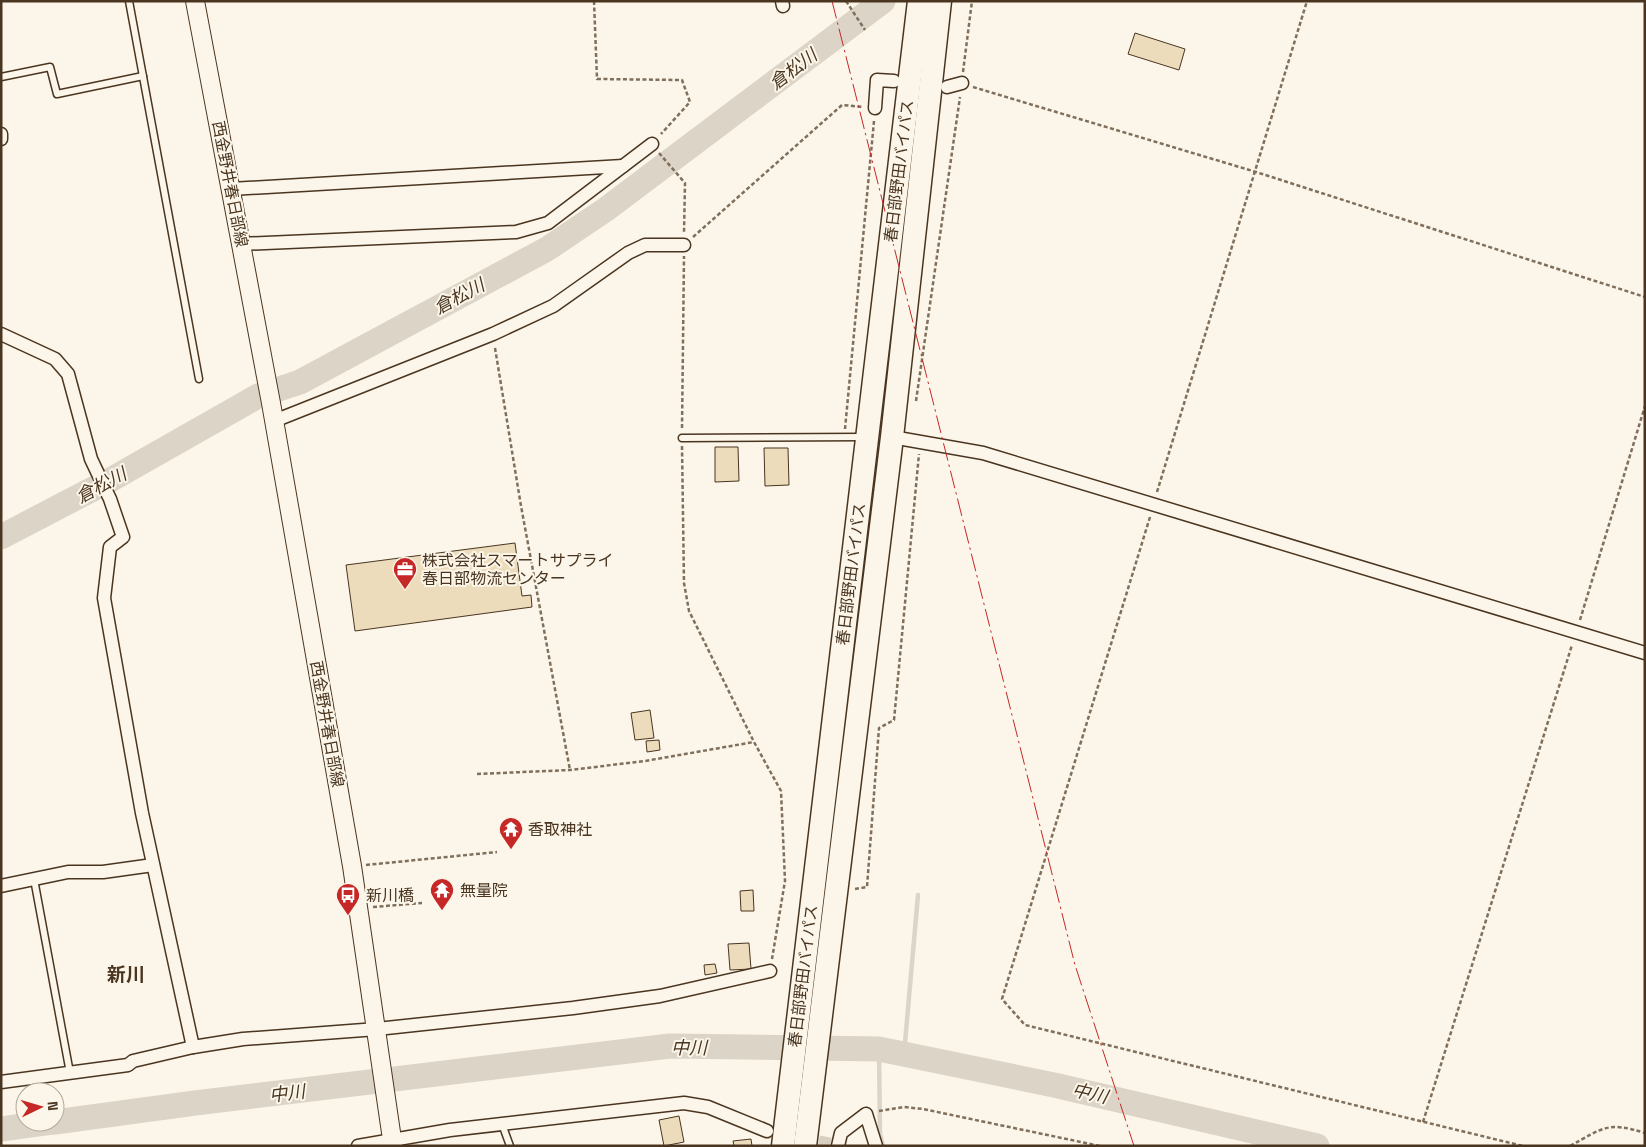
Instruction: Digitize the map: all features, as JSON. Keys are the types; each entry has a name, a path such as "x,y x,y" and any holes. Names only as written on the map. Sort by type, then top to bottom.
{"highway":[{"name":"春日部野田バイパス","path":"804,1146 797,1114 813,979 868,437 929,7"},
{"name":"春日部野田バイパス","path":"813,979 892,437 929,7"},
{"name":"春日部野田バイパス","path":"775,1138 797,1114"}],"main road":[{"name":"西金野井春日部線","path":"195,1 271,403 352,866 378,1038"},
{"path":"378,1038 392,1139"}],"street":[{"path":"875,108 877,80 894,81"},
{"path":"947,87 962,84"},
{"path":"1,134 1,139"},
{"path":"241,244 516,232 548,222 652,144"},
{"path":"230,189 623,166"},
{"path":"274,421 493,334 553,306 628,253 645,244 684,245"},
{"path":"1,334 55,359 68,374 92,459 110,499 123,537 110,547 104,598 153,865 193,1047"},
{"path":"892,437 983,452 1645,653"},
{"path":"1,886 68,872 103,872 153,865"},
{"path":"1,1082 128,1065 134,1061 193,1047 243,1040 378,1038 660,996 770,971"},
{"path":"358,1146 450,1130 684,1103 708,1107 775,1138"},
{"path":"838,1146 841,1134 866,1114 876,1146"}],"lane":[{"path":"129,1 200,379"},
{"path":"1,77 50,67 57,94 143,76"},
{"path":"682,438 868,437"},
{"path":"34,879 70,1073"},
{"path":"502,1124 510,1146"}],"path":[{"path":"594,1 597,79 682,80 690,102 652,144 685,182 682,438 684,583 690,611 754,742 781,791 786,881 770,971"},
{"path":"846,1 865,30"},
{"path":"915,403 962,84 972,1"},
{"path":"1307,1 1002,999 1025,1025 1523,1146"},
{"path":"962,84 1256,172 1645,297"},
{"path":"684,245 842,105 875,108 844,438"},
{"path":"493,334 521,506 570,770"},
{"path":"1424,1122 1645,406"},
{"path":"855,888 867,888 879,728 894,720 920,442"},
{"path":"477,774 570,770 645,761 754,742"},
{"path":"352,866 497,852"},
{"path":"359,908 422,903"},
{"path":"866,1114 904,1107 924,1109 1100,1146"},
{"path":"1570,1146 1607,1126 1619,1125 1645,1133"}],"building":[{"path":"1135,33 1185,49 1179,70 1128,54"},
{"path":"715,447 738,447 739,481 715,482"},
{"path":"764,448 788,448 789,485 765,486"},
{"path":"515,543 522,596 531,595 532,607 355,631 346,565"},
{"path":"650,710 654,738 635,740 631,713"},
{"path":"659,740 660,750 647,752 646,741"},
{"path":"753,890 754,911 741,911 740,891"},
{"path":"749,943 751,969 730,970 728,944"},
{"path":"715,964 717,973 705,975 704,965"},
{"path":"679,1116 684,1142 664,1146 659,1120"},
{"path":"751,1139 752,1146 734,1146 733,1141"}],"waterway":[{"name":"倉松川","path":"1,537 112,479 258,396 300,382 547,249 605,210 883,1"},
{"path":"904,1054 918,895"},
{"name":"中川","path":"65,1121 195,1103 670,1046 879,1049 1054,1085 1317,1146"},
{"path":"879,1049 880,1134 883,1146"},
{"name":"中川","path":"1,1129 15,1127"}],"tunnel":[{"path":"801,1138 838,1145"}],"power":[{"path":"832,1 1075,965 1134,1146"}],"place":[{"name":"株式会社スマートサプライ 春日部物流センター","path":"405,590"},
{"name":"香取神社","path":"511,850"},
{"name":"無量院","path":"442,911"},
{"name":"新川橋","path":"348,916"}],"district":[{"name":"新川","path":"126,974"}]}
